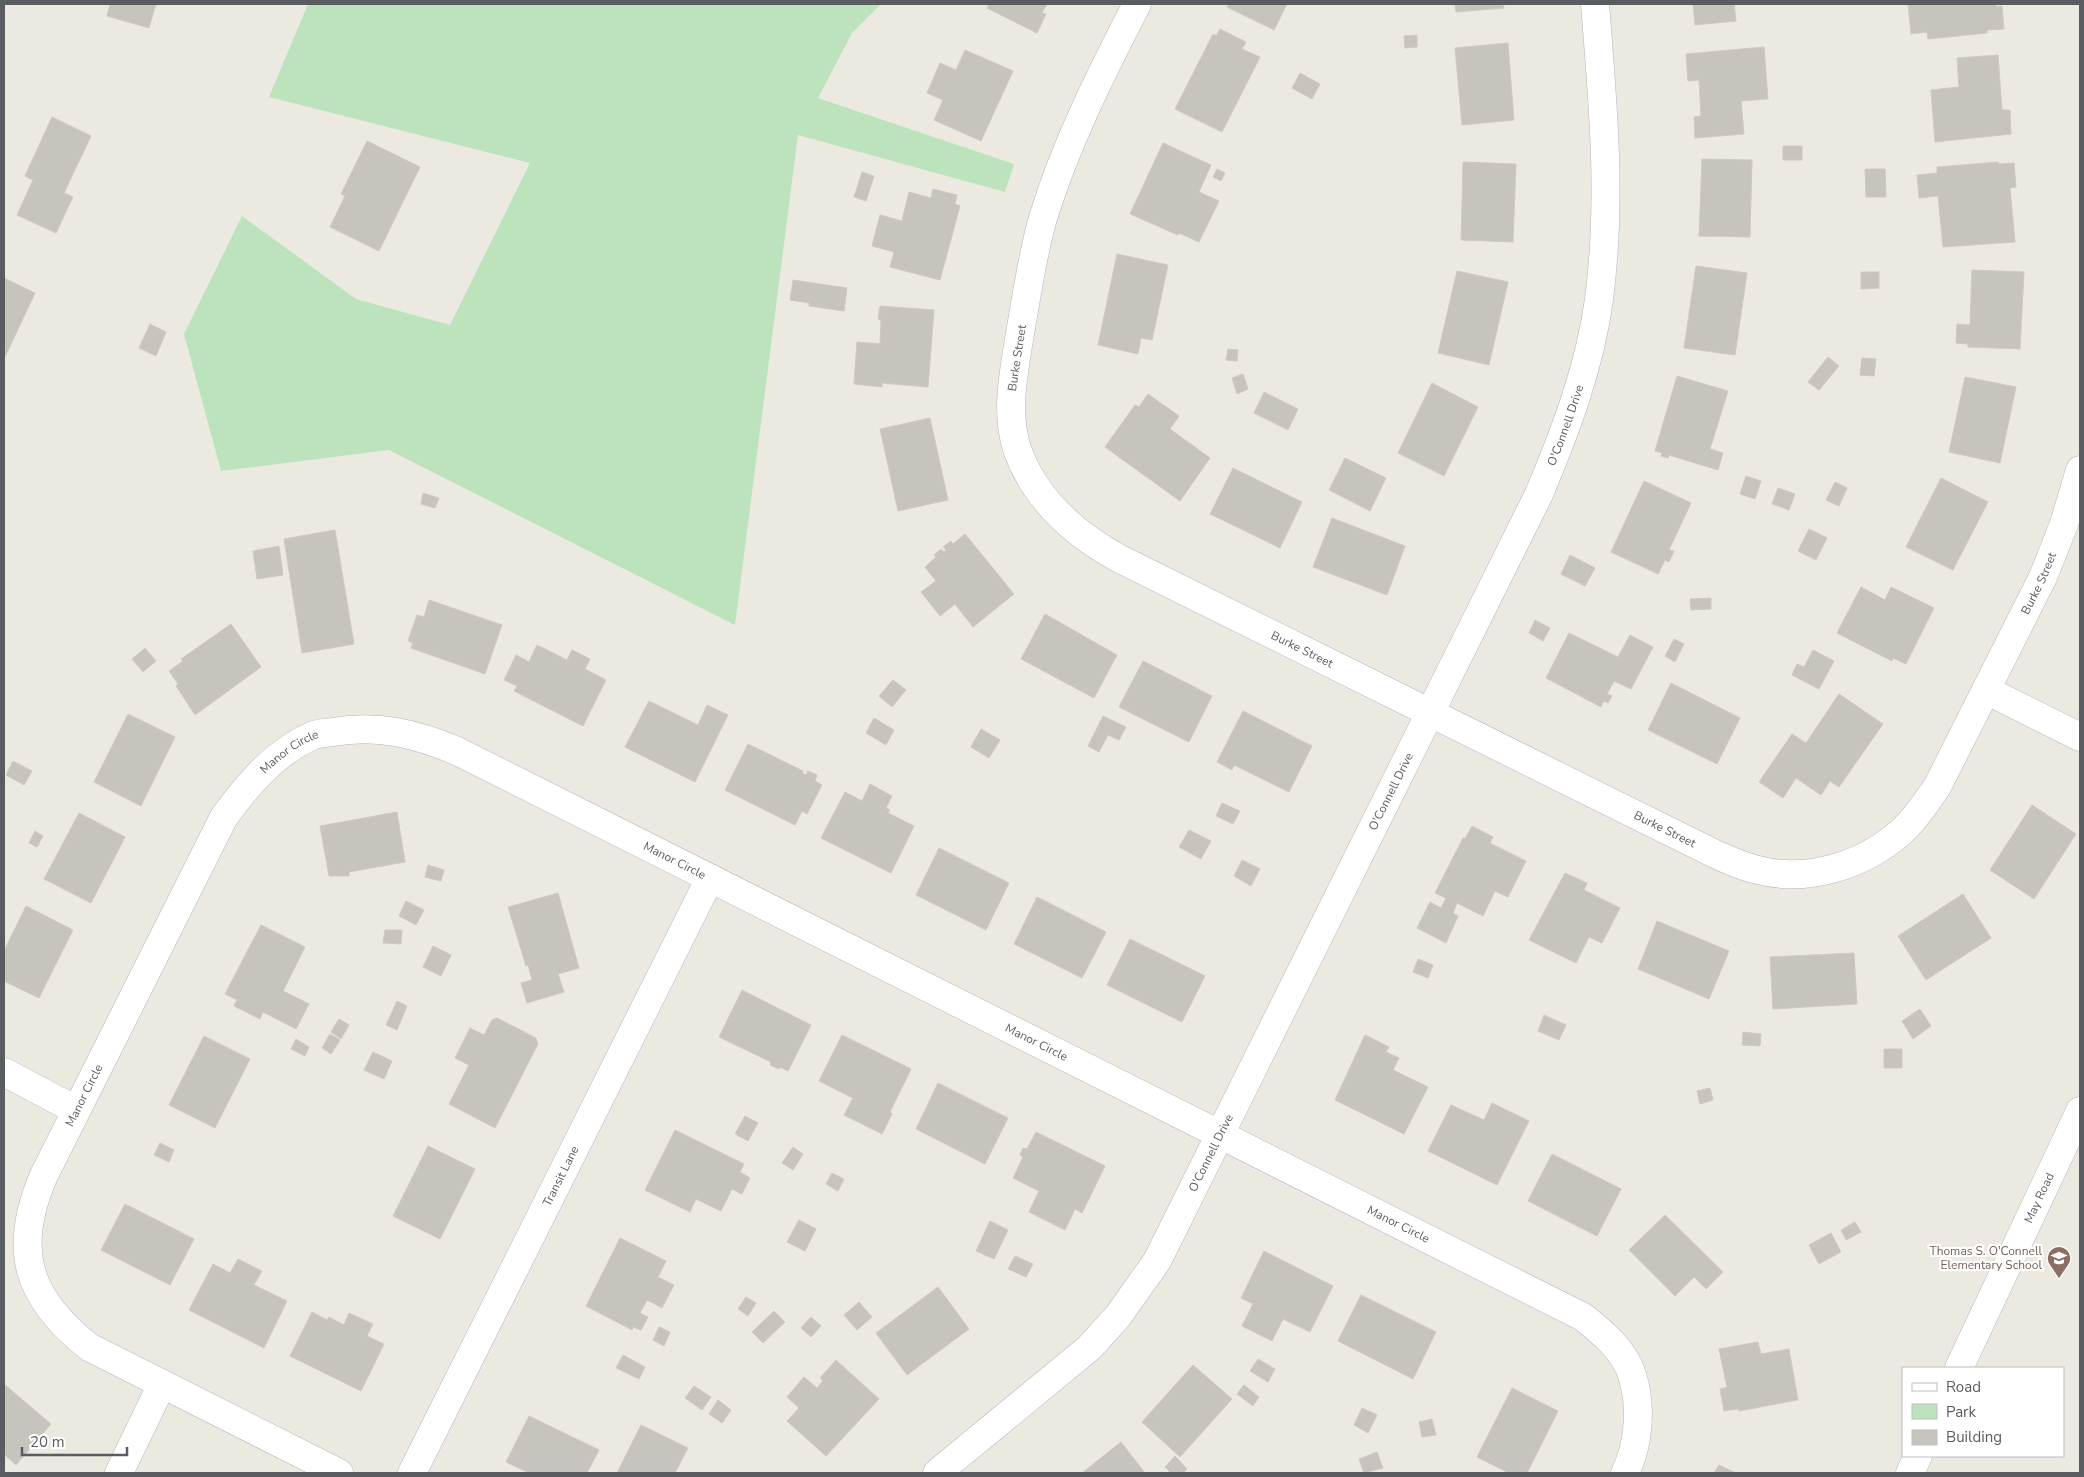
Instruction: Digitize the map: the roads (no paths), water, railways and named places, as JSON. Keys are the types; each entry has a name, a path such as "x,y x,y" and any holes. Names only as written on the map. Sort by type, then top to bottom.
{"street":[{"name":"Burke Street","path":"1137,4 1088,99 1071,139 1048,203 1032,259 1010,396 1012,422 1024,465 1032,482 1059,516 1098,547 1430,713 1736,864 1767,872 1808,874 1854,862 1879,849 1902,831 1921,810 1937,787 2043,577 2064,524 2080,470"},
{"name":"O'Connell Drive","path":"937,1473 961,1451 1089,1348 1118,1316 1157,1261 1539,494 1571,411 1587,357 1598,301 1606,211 1606,160 1595,4"},
{"path":"1986,690 2080,737"},
{"name":"Manor Circle","path":"339,1473 88,1347 72,1334 43,1300 32,1280 27,1235 30,1214 44,1175 224,817 259,774 276,759 316,735 348,729 380,729 407,733 432,740 1566,1307 1598,1329 1611,1342 1632,1374 1638,1419 1634,1444 1625,1473"},
{"name":"Transit Lane","path":"412,1473 710,878"},
{"path":"4,1072 76,1110"},
{"name":"May Road","path":"1960,1367 2080,1111"},
{"path":"119,1473 162,1384"},
{"path":"1910,1473 1918,1457"}],"place":[{"name":"Thomas S. O'Connell Elementary School","path":"2059,1279"}]}
